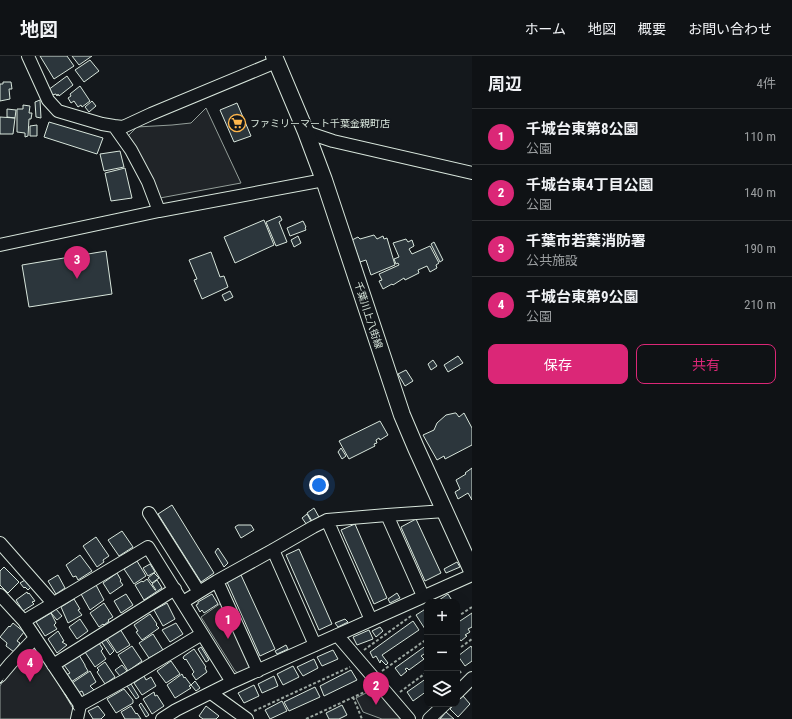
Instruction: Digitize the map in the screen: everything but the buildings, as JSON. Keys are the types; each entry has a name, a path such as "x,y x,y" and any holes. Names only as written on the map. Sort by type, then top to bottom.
{"main road":[{"name":"千葉川上八街線","path":"275,59 306,132 324,180 402,415 472,571"}],"street":[{"path":"28,56 48,100 58,111 102,124 123,128 275,59"},
{"path":"114,126 131,150 148,182 158,211"},
{"path":"306,132 333,141 472,173"},
{"path":"0,245 158,211 324,180"},
{"path":"183,602 217,581 327,520 445,511"},
{"path":"149,513 199,592"},
{"path":"387,515 423,596"},
{"path":"327,520 371,620"},
{"path":"0,543 53,603"},
{"path":"24,621 148,547 232,682"},
{"path":"273,550 315,645"},
{"path":"162,719 176,710 232,682 472,575"},
{"path":"217,581 258,671"},
{"path":"52,665 175,589"},
{"path":"0,595 24,621 80,705 77,719"},
{"path":"80,705 202,634"},
{"path":"337,635 409,719"},
{"path":"0,676 35,638"},
{"path":"460,690 472,678"},
{"path":"211,693 245,717"},
{"path":"429,719 442,707"}],"path":[{"path":"460,615 472,607"},
{"path":"245,717 358,659 411,615"},
{"path":"460,648 472,639"},
{"path":"306,719 353,697 376,681 424,641"},
{"path":"391,698 424,674"},
{"path":"353,697 362,719"}],"shaded area":[{"path":"206,108 241,183 160,198 127,137 137,127 191,123"},
{"path":"224,601 250,662 250,668 238,673 235,671 201,617"},
{"path":"30,650 36,650 53,675 74,710 72,719 0,719 0,686 5,678"},
{"path":"378,687 405,719 382,719 363,712 356,698"}],"fence":[{"path":"0,684 4,678"},
{"path":"65,694 75,711"}],"place":[{"name":"ファミリーマート千葉金親町店","path":"237,123"},
{"name":"千葉市若葉消防署","path":"77,279"},
{"name":"千城台東第8公園","path":"228,639"},
{"name":"千城台東第9公園","path":"30,682"},
{"name":"千城台東4丁目公園","path":"376,705"}]}
